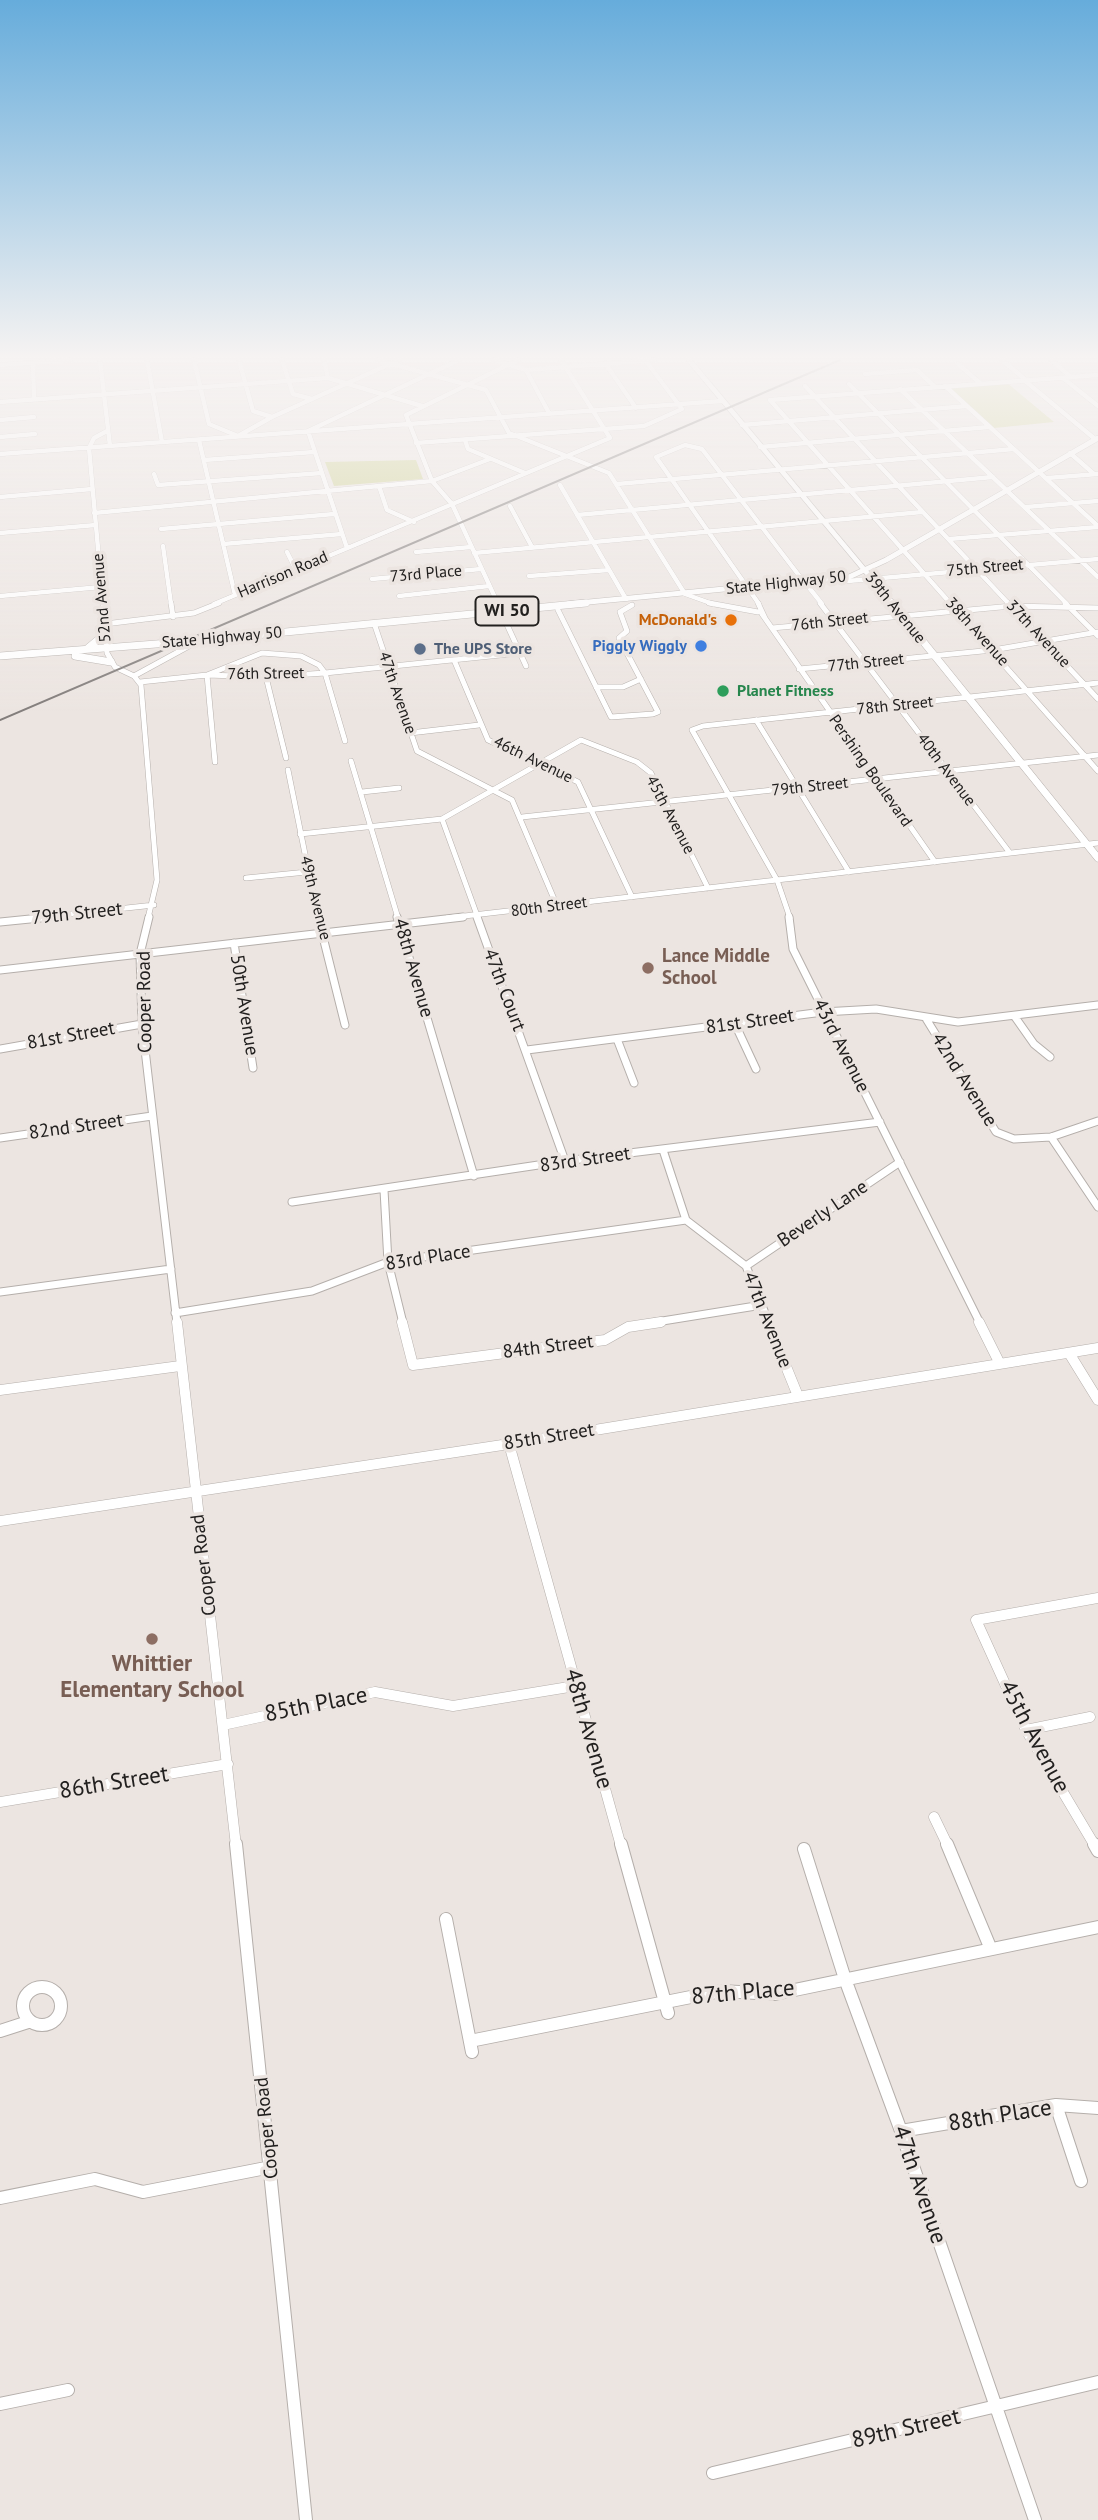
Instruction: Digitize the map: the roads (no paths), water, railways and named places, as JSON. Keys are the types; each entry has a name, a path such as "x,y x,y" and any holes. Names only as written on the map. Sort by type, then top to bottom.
{"main road":[{"name":"39th Avenue","path":"786,478 1098,858"},
{"name":"WI 50","path":"904,550 1027,478"},
{"name":"State Highway 50","path":"502,613 558,610 848,579 866,575 904,550"},
{"name":"State Highway 50","path":"107,651 696,595"},
{"path":"78,653 93,646 106,633"},
{"name":"State Highway 50","path":"0,656 189,646 259,637"},
{"path":"39,659 107,651"},
{"name":"State Highway 50","path":"0,662 78,653"},
{"path":"78,653 111,662"}],"street":[{"name":"52nd Avenue","path":"91,478 107,651 111,662 134,676"},
{"path":"155,478 158,485 264,478"},
{"path":"208,478 211,502 235,595"},
{"path":"323,478 347,548"},
{"path":"431,478 452,505 526,666"},
{"path":"94,513 296,495 327,489 432,481 441,478"},
{"name":"Harrison Road","path":"105,624 194,613 515,478"},
{"name":"Pershing Boulevard","path":"611,478 683,585 715,605 748,608 765,618 934,862"},
{"path":"617,484 696,478"},
{"name":"40th Avenue","path":"725,478 863,663 1010,853"},
{"name":"38th Avenue","path":"840,478 1098,771"},
{"name":"37th Avenue","path":"892,478 1098,699"},
{"path":"943,478 1097,634"},
{"path":"577,515 986,478"},
{"path":"994,478 1098,577"},
{"path":"1047,478 1054,478"},
{"path":"1047,478 1098,527"},
{"path":"672,480 750,589 765,618"},
{"path":"558,610 611,717 659,712 618,638 627,631 620,612 629,602 560,485"},
{"path":"379,486 387,510 414,522"},
{"path":"0,497 92,489"},
{"path":"1026,507 1098,501"},
{"path":"510,506 532,547"},
{"path":"416,552 532,547 922,512"},
{"path":"161,529 334,514"},
{"path":"0,533 96,525"},
{"path":"949,539 1098,527"},
{"path":"223,544 342,534"},
{"path":"163,546 173,617"},
{"path":"287,552 296,570"},
{"name":"75th Street","path":"848,579 866,575 1098,559"},
{"name":"73rd Place","path":"372,579 481,569"},
{"path":"529,576 609,570"},
{"name":"Pershing Boulevard","path":"683,585 685,594"},
{"path":"399,596 489,586"},
{"path":"0,596 101,587"},
{"path":"748,608 756,598"},
{"name":"76th Street","path":"772,628 1012,606 1098,608"},
{"name":"47th Avenue","path":"374,626 417,751 497,789 512,800 522,817 557,906"},
{"name":"77th Street","path":"799,669 993,650 1097,634"},
{"path":"259,637 262,653"},
{"path":"140,682 134,676 189,646"},
{"name":"76th Street","path":"207,675 262,653 301,656 319,665 324,673"},
{"name":"76th Street","path":"140,682 207,675 266,677 324,673 520,653"},
{"name":"46th Avenue","path":"454,660 479,725 488,740 578,782 594,810 632,897"},
{"path":"324,673 345,741"},
{"path":"207,675 215,762"},
{"path":"266,677 286,758"},
{"path":"596,687 623,687 641,680"},
{"name":"Cooper Road","path":"140,682 156,847 154,905 140,954 142,1024 228,1764 306,2520"},
{"name":"78th Street","path":"693,728 1098,683"},
{"path":"756,720 849,872"},
{"path":"410,733 479,725"},
{"name":"43rd Avenue","path":"693,728 727,796 777,880 790,918 793,949 999,1362"},
{"name":"45th Avenue","path":"540,763 581,740 637,762 651,773 708,888"},
{"path":"616,754 624,749"},
{"name":"79th Street","path":"522,817 1098,755"},
{"name":"48th Avenue","path":"351,761 474,1176"},
{"path":"300,834 442,820 540,763"},
{"name":"49th Avenue","path":"288,770 307,872 345,1025"},
{"path":"362,792 399,789"},
{"name":"47th Court","path":"442,820 565,1161"},
{"name":"80th Street","path":"0,970 1098,843"},
{"path":"246,878 307,872"},
{"name":"79th Street","path":"0,922 154,905"},
{"name":"50th Avenue","path":"234,943 253,1068"},
{"name":"81st Street","path":"527,1050 823,1012 876,1009 958,1022 1098,1005"},
{"name":"42nd Avenue","path":"925,1017 996,1132 1014,1139 1051,1138"},
{"path":"1016,1017 1034,1044 1050,1057"},
{"name":"81st Street","path":"0,1049 142,1024"},
{"path":"735,1024 756,1069"},
{"path":"617,1039 634,1083"},
{"name":"82nd Street","path":"0,1138 152,1116"},
{"path":"1098,1121 1051,1138 1098,1207"},
{"name":"83rd Street","path":"292,1202 565,1161 880,1122"},
{"path":"663,1150 686,1220"},
{"name":"Beverly Lane","path":"746,1266 900,1162"},
{"path":"384,1190 388,1262"},
{"name":"47th Avenue","path":"686,1220 746,1266 798,1396"},
{"name":"83rd Place","path":"175,1313 312,1291 388,1262 686,1220"},
{"name":"84th Street","path":"388,1262 413,1365 605,1340 628,1327 762,1305"},
{"path":"0,1292 170,1269"},
{"name":"85th Street","path":"0,1521 509,1444 999,1362 1098,1348"},
{"path":"1069,1353 1098,1399"},
{"path":"0,1390 180,1366"},
{"name":"48th Avenue","path":"509,1444 666,2007"},
{"name":"45th Avenue","path":"1098,1598 976,1620 1026,1730 1098,1852"},
{"name":"85th Place","path":"223,1725 375,1692 453,1706 575,1686"},
{"path":"1026,1730 1090,1717"},
{"name":"86th Street","path":"0,1802 228,1764"},
{"path":"934,1817 948,1843 989,1947"},
{"name":"47th Avenue","path":"804,1849 845,1979 901,2131 1035,2520"},
{"name":"87th Place","path":"446,1919 471,2047 666,2007 721,1991 775,1994 989,1947 1098,1927"},
{"path":"0,2031 28,2022"},
{"path":"1056,2105 1081,2181"},
{"name":"88th Place","path":"901,2131 1056,2105 1098,2108"},
{"path":"0,2198 95,2179 143,2192 271,2167"},
{"name":"89th Street","path":"713,2473 996,2409 1098,2382"},
{"path":"0,2404 68,2390"}],"railway":[{"path":"0,720 566,478"}],"place":[{"name":"McDonald's","path":"731,620"},
{"name":"Piggly Wiggly","path":"701,646"},
{"name":"The UPS Store","path":"420,649"},
{"name":"Planet Fitness","path":"723,691"},
{"name":"Lance Middle School","path":"648,968"},
{"name":"Whittier Elementary School","path":"152,1639"}]}
